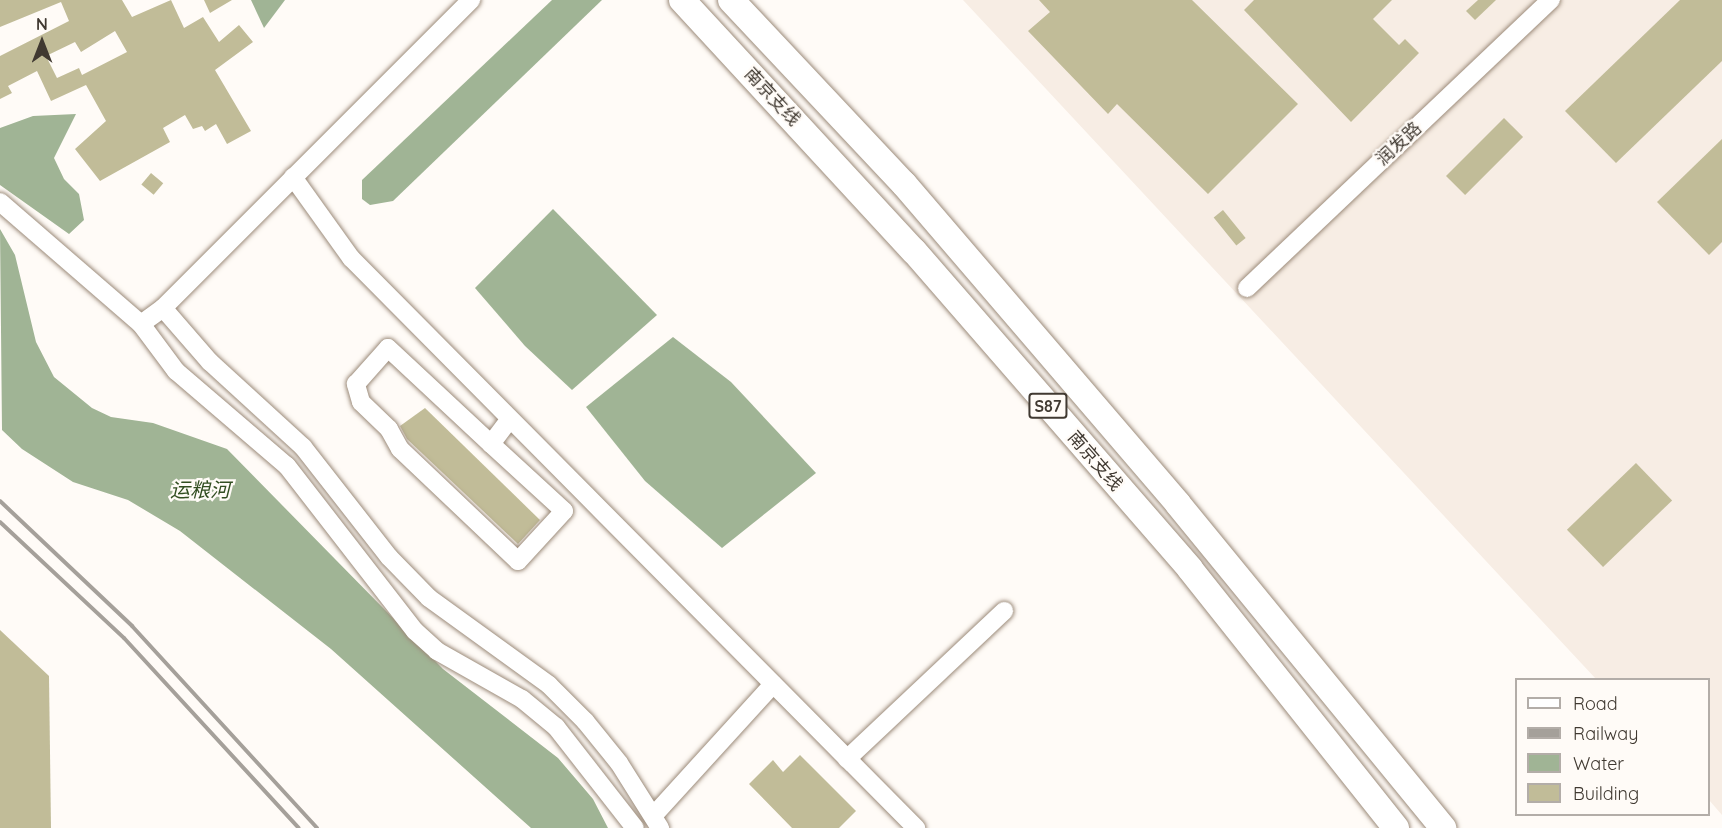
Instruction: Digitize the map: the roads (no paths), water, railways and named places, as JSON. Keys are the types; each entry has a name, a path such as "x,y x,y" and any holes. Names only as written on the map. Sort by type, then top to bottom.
{"highway":[{"name":"南京支线","path":"682,0 914,251 1190,569 1396,828"},
{"name":"南京支线","path":"731,0 904,184 1179,504 1443,828"}],"street":[{"path":"141,324 163,308 471,0"},
{"name":"润发路","path":"1247,288 1551,0"},
{"path":"293,177 351,258 915,828"},
{"path":"0,202 141,324 177,370 287,466 415,631 437,651 522,699 556,727 635,828"},
{"path":"163,308 210,362 303,447 388,557 429,598 549,685 585,721 657,822 773,684"},
{"path":"388,348 490,444 564,511 518,561 400,449 389,429 361,402 356,384 388,348"},
{"path":"490,444 510,419"},
{"path":"847,759 1004,611"}],"water":[{"path":"251,0 285,0 264,28"},
{"path":"552,0 602,0 393,201 370,205 362,199 362,180"},
{"path":"76,114 54,158 64,179 79,194 84,220 69,234 0,185 0,128 33,116"},
{"path":"553,209 657,315 572,390 525,346 475,288"},
{"name":"运粮河","path":"0,229 15,255 36,342 54,377 92,408 111,417 153,423 227,449 443,669 558,758 593,799 608,828 531,828 331,649 180,531 128,500 73,482 22,449 2,430"},
{"path":"673,337 731,382 816,473 722,548 645,481 586,407"}],"railway":[{"path":"0,501 132,626 317,828"},
{"path":"0,522 124,638 299,828"}]}
